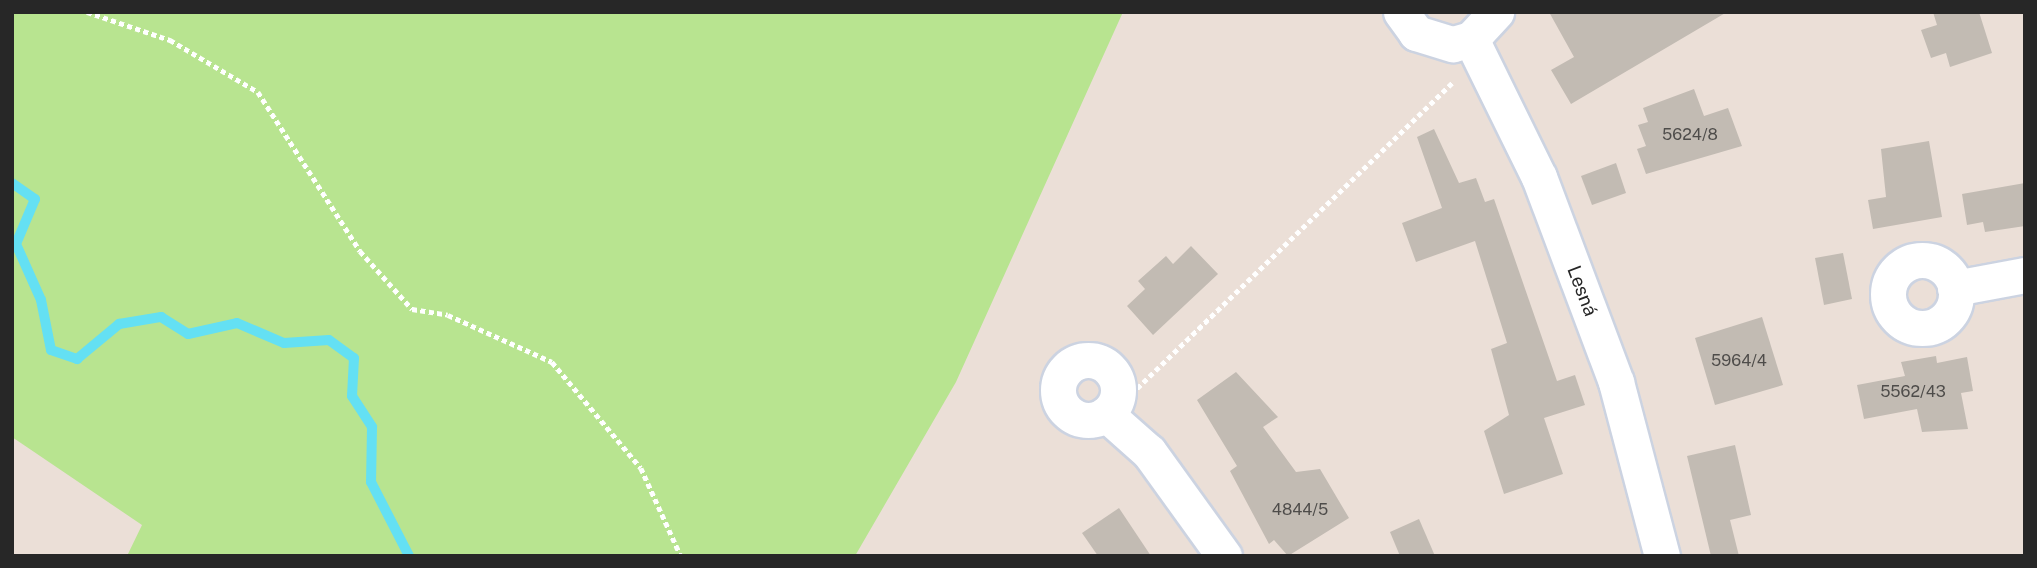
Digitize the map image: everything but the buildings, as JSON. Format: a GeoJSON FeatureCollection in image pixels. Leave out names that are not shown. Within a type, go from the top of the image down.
{"type":"FeatureCollection","features":[{"type":"Feature","properties":{"kind":"street"},"geometry":{"type":"LineString","coordinates":[[1401,12],[1416,33],[1434,42],[1476,47],[1496,12]]}},
{"type":"Feature","properties":{"kind":"street","name":"Lesná"},"geometry":{"type":"LineString","coordinates":[[1476,47],[1539,177],[1612,370],[1662,556]]}},
{"type":"Feature","properties":{"kind":"street"},"geometry":{"type":"LineString","coordinates":[[1955,288],[2025,275]]}},
{"type":"Feature","properties":{"kind":"street"},"geometry":{"type":"LineString","coordinates":[[1112,405],[1224,556]]}},
{"type":"Feature","properties":{"kind":"path"},"geometry":{"type":"LineString","coordinates":[[87,12],[170,40],[258,92],[360,251],[412,309],[448,315],[552,362],[641,468],[681,556]]}},
{"type":"Feature","properties":{"kind":"path"},"geometry":{"type":"LineString","coordinates":[[1112,405],[1131,394],[1476,47]]}},
{"type":"Feature","properties":{"kind":"green space"},"geometry":{"type":"Polygon","coordinates":[[[12,12],[1123,12],[956,382],[855,556],[127,556],[142,525],[12,437],[12,12]]]}},
{"type":"Feature","properties":{"kind":"waterway"},"geometry":{"type":"LineString","coordinates":[[12,183],[35,199],[16,244],[41,300],[51,350],[77,359],[119,324],[161,317],[188,334],[237,323],[284,343],[329,340],[354,358],[352,396],[372,427],[371,482],[409,556]]}}]}
